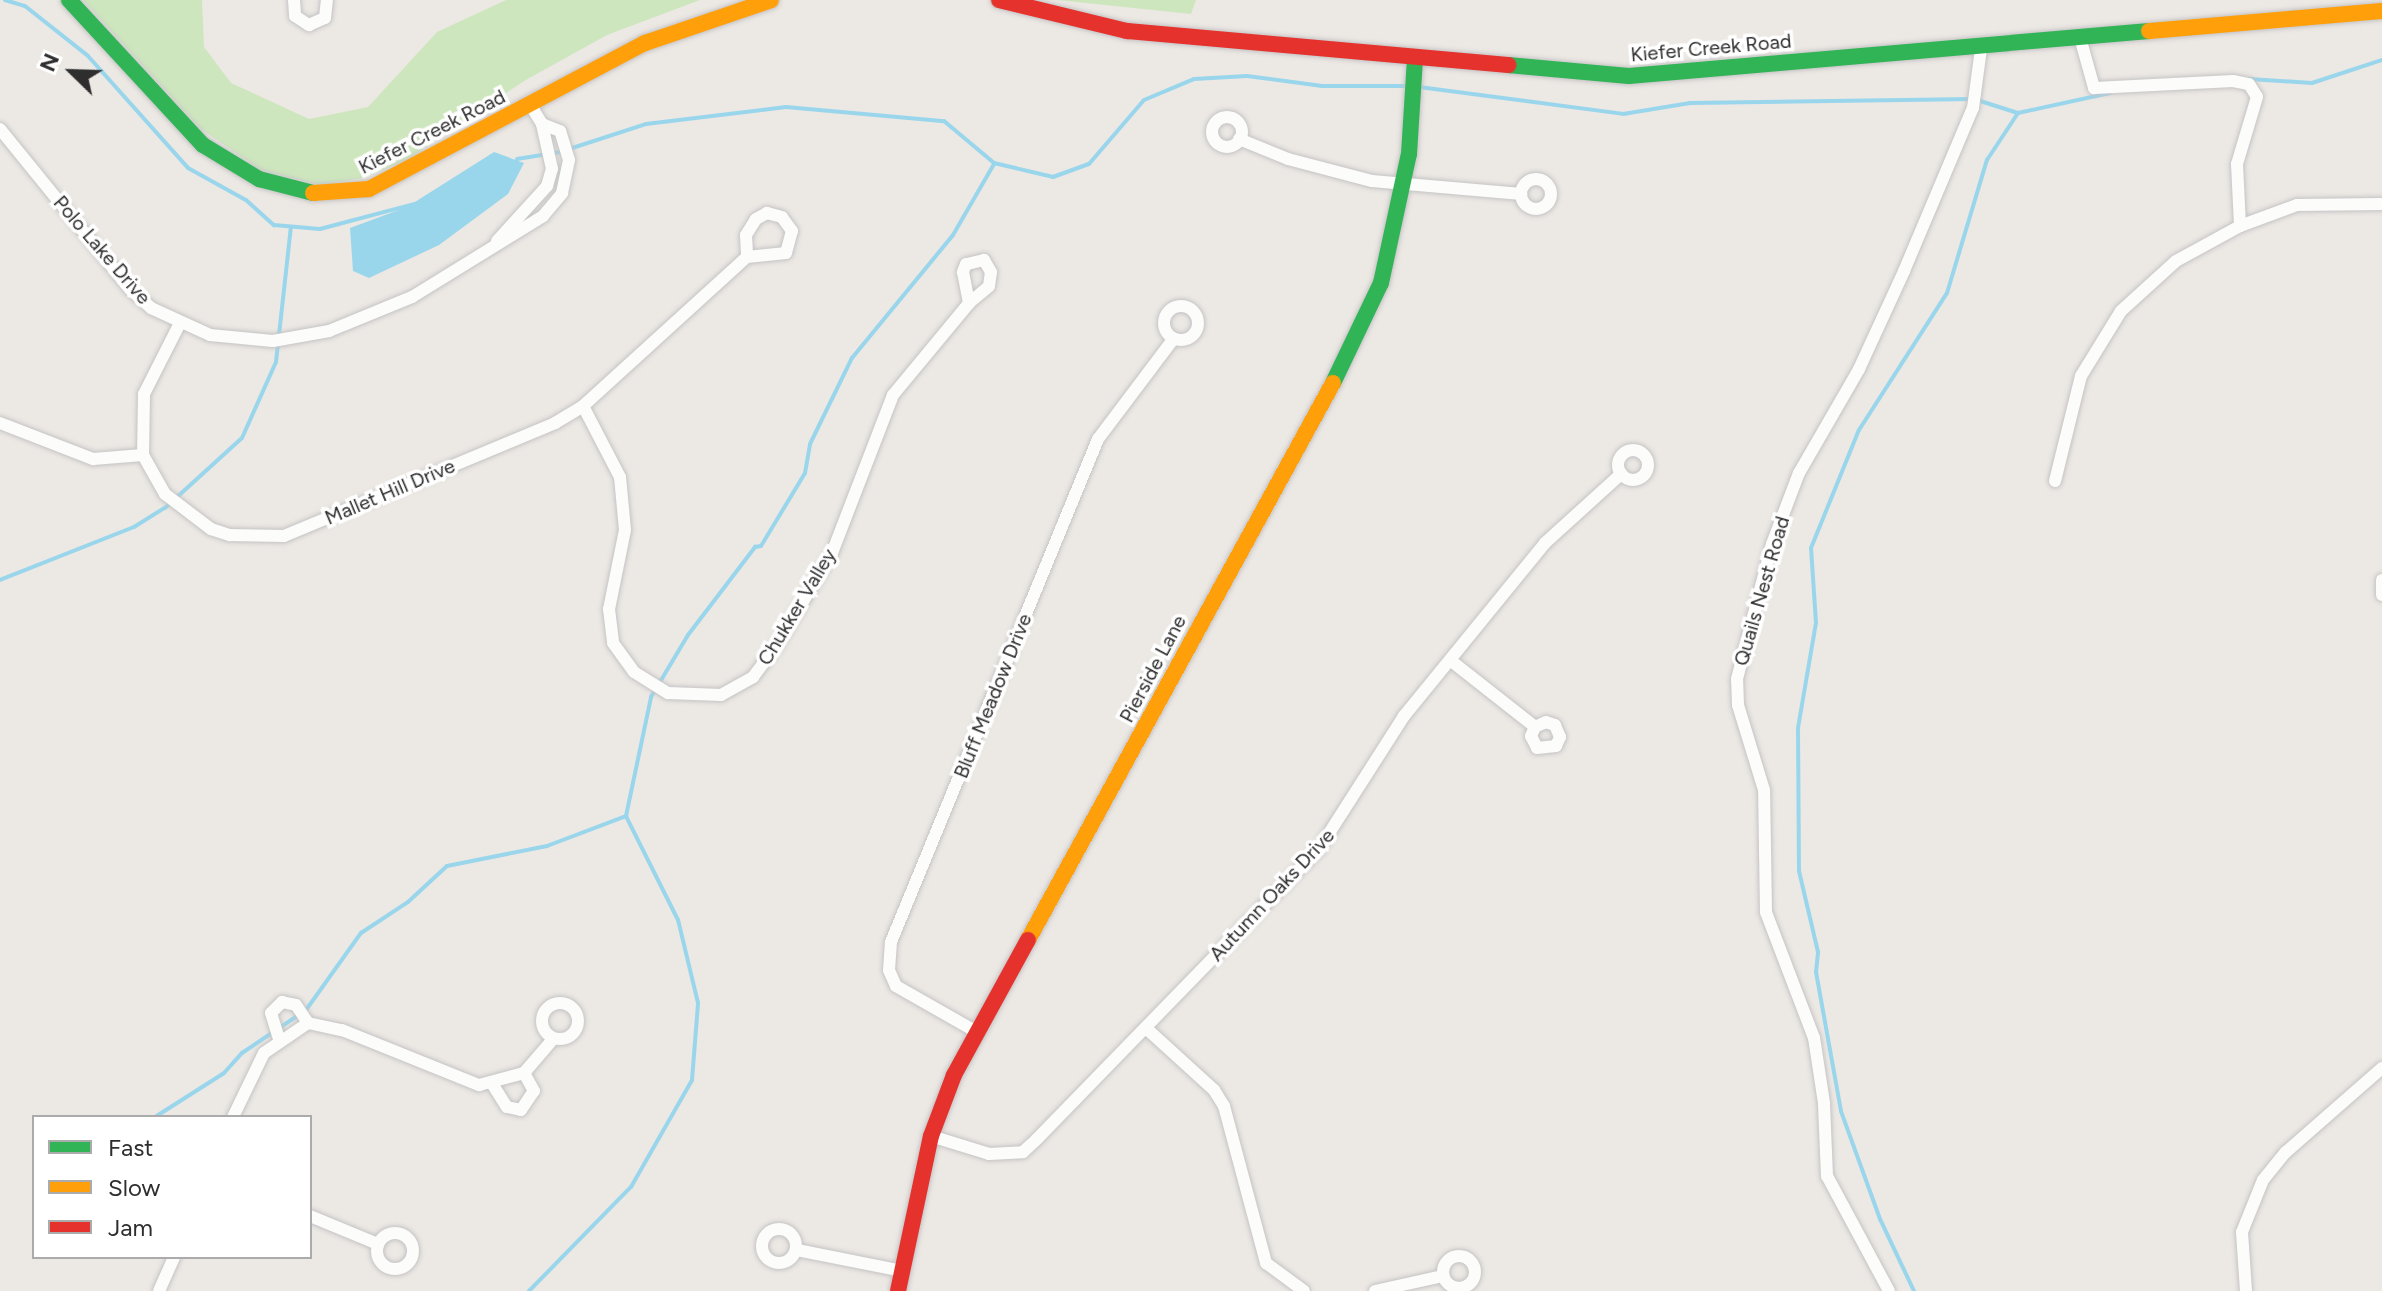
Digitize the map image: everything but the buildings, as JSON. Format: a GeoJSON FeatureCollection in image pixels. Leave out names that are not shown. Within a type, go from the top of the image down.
{"type":"FeatureCollection","features":[{"type":"Feature","properties":{"kind":"street","name":"Kiefer Creek Road"},"geometry":{"type":"LineString","coordinates":[[69,0],[203,145],[259,179],[301,193],[369,189],[645,43],[771,0]]}},
{"type":"Feature","properties":{"kind":"street"},"geometry":{"type":"LineString","coordinates":[[294,0],[295,16],[309,25],[325,18],[327,0]]}},
{"type":"Feature","properties":{"kind":"street","name":"Kiefer Creek Road"},"geometry":{"type":"LineString","coordinates":[[999,0],[1127,31],[1415,59],[1661,77],[1865,53],[1981,49],[2081,41],[2382,11]]}},
{"type":"Feature","properties":{"kind":"street"},"geometry":{"type":"LineString","coordinates":[[2081,41],[2094,88],[2233,81],[2249,84],[2257,97],[2237,164],[2240,226]]}},
{"type":"Feature","properties":{"kind":"street","name":"Quails Nest Road"},"geometry":{"type":"LineString","coordinates":[[1889,1291],[1827,1176],[1824,1103],[1814,1038],[1766,912],[1764,790],[1738,705],[1737,679],[1772,544],[1799,473],[1859,369],[1904,271],[1973,108],[1981,49]]}},
{"type":"Feature","properties":{"kind":"street","name":"Pierside Lane"},"geometry":{"type":"LineString","coordinates":[[898,1291],[931,1136],[975,1031],[1348,356],[1381,283],[1403,184],[1415,59]]}},
{"type":"Feature","properties":{"kind":"street","name":"Polo Lake Drive"},"geometry":{"type":"LineString","coordinates":[[0,129],[130,289],[180,323],[243,341],[329,331],[423,292],[543,216],[562,193],[569,160],[560,131],[542,124],[530,104]]}},
{"type":"Feature","properties":{"kind":"street"},"geometry":{"type":"LineString","coordinates":[[1239,139],[1288,159],[1403,184],[1521,194]]}},
{"type":"Feature","properties":{"kind":"street"},"geometry":{"type":"LineString","coordinates":[[2055,481],[2081,376],[2121,311],[2176,261],[2240,226],[2297,205],[2382,204]]}},
{"type":"Feature","properties":{"kind":"street"},"geometry":{"type":"LineString","coordinates":[[767,213],[782,217],[792,231],[786,253],[747,257],[746,235],[756,219],[767,213]]}},
{"type":"Feature","properties":{"kind":"street","name":"Mallet Hill Drive"},"geometry":{"type":"LineString","coordinates":[[180,323],[144,394],[139,422],[143,455],[165,494],[203,524],[230,535],[284,536],[555,423],[583,406],[747,257]]}},
{"type":"Feature","properties":{"kind":"street","name":"Chukker Valley"},"geometry":{"type":"LineString","coordinates":[[583,406],[620,477],[625,530],[609,609],[613,643],[634,672],[668,693],[721,695],[737,689],[766,663],[832,553],[893,395],[969,303]]}},
{"type":"Feature","properties":{"kind":"street","name":"Bluff Meadow Drive"},"geometry":{"type":"LineString","coordinates":[[975,1031],[896,986],[889,970],[891,942],[1098,439],[1174,338]]}},
{"type":"Feature","properties":{"kind":"street"},"geometry":{"type":"LineString","coordinates":[[0,423],[93,459],[143,455]]}},
{"type":"Feature","properties":{"kind":"street","name":"Autumn Oaks Drive"},"geometry":{"type":"LineString","coordinates":[[931,1136],[989,1154],[1023,1152],[1147,1029],[1319,849],[1404,716],[1545,543],[1621,474]]}},
{"type":"Feature","properties":{"kind":"street"},"geometry":{"type":"LineString","coordinates":[[2382,580],[2382,595]]}},
{"type":"Feature","properties":{"kind":"street"},"geometry":{"type":"LineString","coordinates":[[1450,660],[1535,727]]}},
{"type":"Feature","properties":{"kind":"street"},"geometry":{"type":"LineString","coordinates":[[279,1039],[271,1019],[277,1005],[296,1005],[308,1023]]}},
{"type":"Feature","properties":{"kind":"street"},"geometry":{"type":"LineString","coordinates":[[234,1115],[254,1068],[279,1039],[308,1023],[342,1030],[466,1083],[493,1085],[524,1073],[553,1039]]}},
{"type":"Feature","properties":{"kind":"street"},"geometry":{"type":"LineString","coordinates":[[1147,1029],[1214,1090],[1224,1106],[1266,1263],[1304,1291]]}},
{"type":"Feature","properties":{"kind":"street"},"geometry":{"type":"LineString","coordinates":[[2246,1291],[2242,1232],[2263,1180],[2286,1152],[2382,1068]]}},
{"type":"Feature","properties":{"kind":"street"},"geometry":{"type":"LineString","coordinates":[[493,1085],[507,1107],[521,1110],[534,1091],[524,1073]]}},
{"type":"Feature","properties":{"kind":"street"},"geometry":{"type":"LineString","coordinates":[[312,1217],[378,1244]]}},
{"type":"Feature","properties":{"kind":"street"},"geometry":{"type":"LineString","coordinates":[[797,1250],[902,1271]]}},
{"type":"Feature","properties":{"kind":"street"},"geometry":{"type":"LineString","coordinates":[[159,1291],[173,1259]]}},
{"type":"Feature","properties":{"kind":"street"},"geometry":{"type":"LineString","coordinates":[[1375,1291],[1443,1276]]}},
{"type":"Feature","properties":{"kind":"green space"},"geometry":{"type":"Polygon","coordinates":[[[83,0],[202,0],[204,47],[231,83],[309,119],[368,107],[437,32],[506,0],[700,0],[607,35],[524,81],[408,159],[364,178],[320,185],[261,170],[201,129],[83,0]]]}},
{"type":"Feature","properties":{"kind":"green space"},"geometry":{"type":"Polygon","coordinates":[[[1057,0],[1196,0],[1191,14],[1057,0]]]}},
{"type":"Feature","properties":{"kind":"water"},"geometry":{"type":"Polygon","coordinates":[[[494,152],[524,163],[508,194],[439,245],[369,278],[353,271],[350,228],[407,207],[494,152]]]}},
{"type":"Feature","properties":{"kind":"waterway"},"geometry":{"type":"LineString","coordinates":[[5,0],[25,6],[88,56],[188,168],[246,200],[274,225],[320,229],[414,204]]}},
{"type":"Feature","properties":{"kind":"waterway"},"geometry":{"type":"LineString","coordinates":[[2249,79],[2312,83],[2382,60]]}},
{"type":"Feature","properties":{"kind":"waterway"},"geometry":{"type":"LineString","coordinates":[[517,159],[560,152],[646,124],[786,107],[944,121],[994,163],[1053,177],[1089,164],[1144,100],[1194,79],[1247,76],[1322,86],[1411,86]]}},
{"type":"Feature","properties":{"kind":"waterway"},"geometry":{"type":"LineString","coordinates":[[1419,87],[1623,114],[1690,103],[1974,99],[2018,113],[2110,93]]}},
{"type":"Feature","properties":{"kind":"waterway"},"geometry":{"type":"LineString","coordinates":[[1914,1291],[1880,1219],[1841,1111],[1816,972],[1818,952],[1799,871],[1798,728],[1816,623],[1811,548],[1859,430],[1947,293],[1987,160],[2018,113]]}},
{"type":"Feature","properties":{"kind":"waterway"},"geometry":{"type":"LineString","coordinates":[[529,1291],[631,1187],[692,1080],[698,1003],[678,920],[626,816],[651,697],[688,635],[755,547],[761,546],[805,473],[810,444],[852,358],[953,235],[994,164]]}},
{"type":"Feature","properties":{"kind":"waterway"},"geometry":{"type":"LineString","coordinates":[[0,580],[134,527],[165,508],[242,438],[276,362],[291,227]]}},
{"type":"Feature","properties":{"kind":"waterway"},"geometry":{"type":"LineString","coordinates":[[158,1115],[224,1073],[242,1053],[306,1010],[361,933],[408,902],[447,866],[547,846],[626,816]]}},
{"type":"Feature","properties":{"kind":"traffic: fast"},"geometry":{"type":"LineString","coordinates":[[69,0],[203,145],[259,179],[313,193]]}},
{"type":"Feature","properties":{"kind":"traffic: fast"},"geometry":{"type":"LineString","coordinates":[[1508,65],[1629,76],[2149,31]]}},
{"type":"Feature","properties":{"kind":"traffic: fast"},"geometry":{"type":"LineString","coordinates":[[1333,383],[1381,283],[1409,154],[1415,59]]}},
{"type":"Feature","properties":{"kind":"traffic: slow"},"geometry":{"type":"LineString","coordinates":[[313,193],[369,189],[645,43],[771,0]]}},
{"type":"Feature","properties":{"kind":"traffic: slow"},"geometry":{"type":"LineString","coordinates":[[2149,31],[2382,11]]}},
{"type":"Feature","properties":{"kind":"traffic: slow"},"geometry":{"type":"LineString","coordinates":[[1028,940],[1333,383]]}},
{"type":"Feature","properties":{"kind":"traffic: jam"},"geometry":{"type":"LineString","coordinates":[[999,0],[1127,31],[1508,65]]}},
{"type":"Feature","properties":{"kind":"traffic: jam"},"geometry":{"type":"LineString","coordinates":[[898,1291],[931,1136],[954,1075],[1028,940]]}}]}
